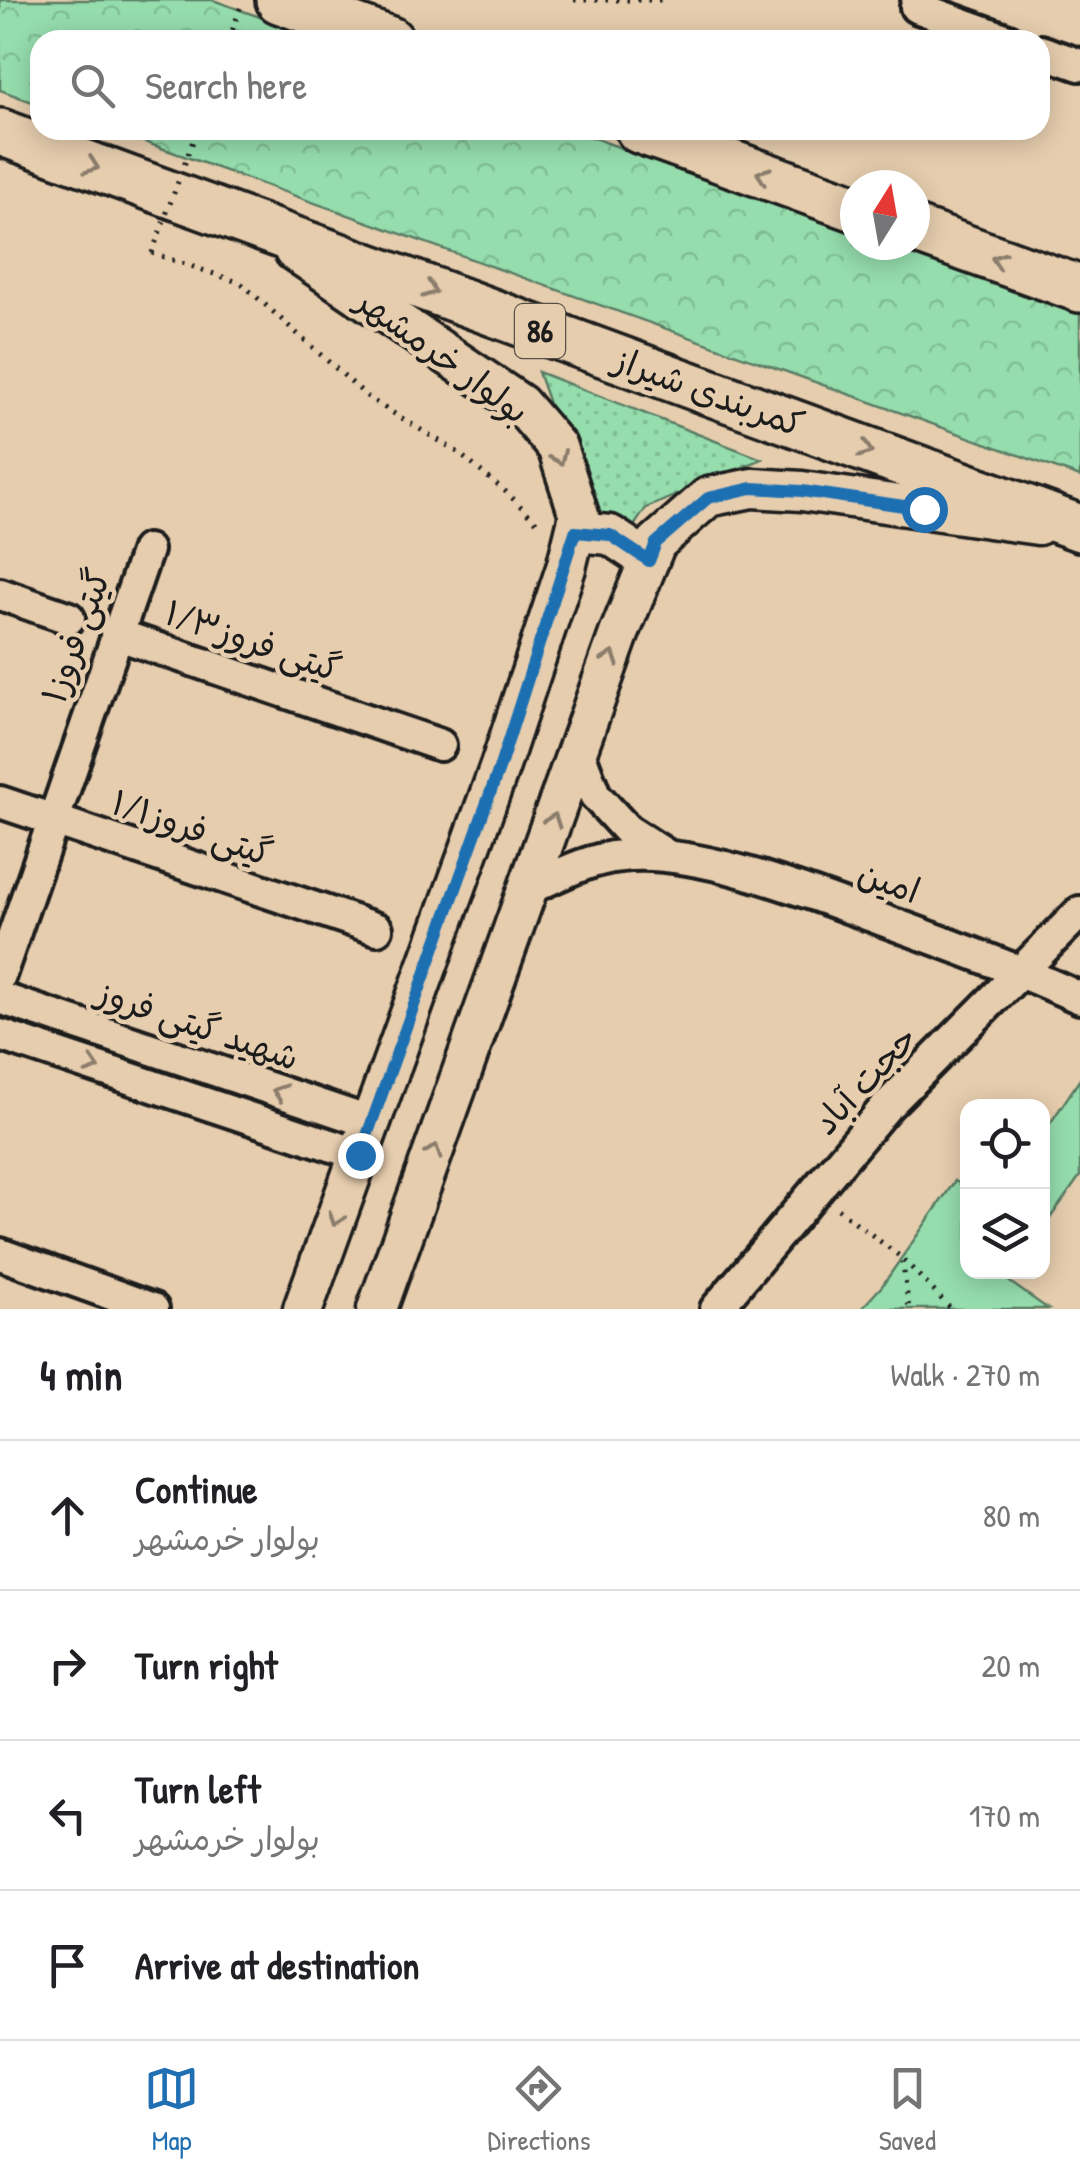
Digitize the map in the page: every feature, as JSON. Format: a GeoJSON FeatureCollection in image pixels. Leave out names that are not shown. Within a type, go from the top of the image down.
{"type":"FeatureCollection","features":[{"type":"Feature","properties":{"kind":"highway"},"geometry":{"type":"LineString","coordinates":[[279,0],[362,30]]}},
{"type":"Feature","properties":{"kind":"highway","name":"کمربندی شیراز"},"geometry":{"type":"LineString","coordinates":[[0,132],[1080,530]]}},
{"type":"Feature","properties":{"kind":"highway"},"geometry":{"type":"LineString","coordinates":[[667,140],[840,203]]}},
{"type":"Feature","properties":{"kind":"highway"},"geometry":{"type":"LineString","coordinates":[[930,235],[1080,290]]}},
{"type":"Feature","properties":{"kind":"main road","name":"بولوار خرمشهر"},"geometry":{"type":"LineString","coordinates":[[263,230],[520,404],[557,447],[579,515],[500,766],[303,1309]]}},
{"type":"Feature","properties":{"kind":"main road"},"geometry":{"type":"LineString","coordinates":[[377,1309],[656,543],[708,498],[752,488],[802,491],[1080,530]]}},
{"type":"Feature","properties":{"kind":"main road"},"geometry":{"type":"LineString","coordinates":[[572,543],[610,535],[649,561]]}},
{"type":"Feature","properties":{"kind":"street"},"geometry":{"type":"LineString","coordinates":[[917,4],[983,30]]}},
{"type":"Feature","properties":{"kind":"street"},"geometry":{"type":"LineString","coordinates":[[1050,55],[1080,66]]}},
{"type":"Feature","properties":{"kind":"street","name":"۱گیتی فروز"},"geometry":{"type":"LineString","coordinates":[[0,975],[147,550]]}},
{"type":"Feature","properties":{"kind":"street"},"geometry":{"type":"LineString","coordinates":[[0,594],[69,618]]}},
{"type":"Feature","properties":{"kind":"street","name":"۱/۳گیتی فروز"},"geometry":{"type":"LineString","coordinates":[[116,634],[440,744]]}},
{"type":"Feature","properties":{"kind":"street"},"geometry":{"type":"LineString","coordinates":[[578,750],[594,795],[627,830],[666,855]]}},
{"type":"Feature","properties":{"kind":"street","name":"۱/۱گیتی فروز"},"geometry":{"type":"LineString","coordinates":[[0,802],[377,929]]}},
{"type":"Feature","properties":{"kind":"street"},"geometry":{"type":"LineString","coordinates":[[528,890],[574,868],[619,856],[666,855]]}},
{"type":"Feature","properties":{"kind":"street","name":"امین"},"geometry":{"type":"LineString","coordinates":[[666,855],[789,886],[1021,971],[1080,998]]}},
{"type":"Feature","properties":{"kind":"street","name":"حجت آباد"},"geometry":{"type":"LineString","coordinates":[[716,1309],[885,1108],[1080,912]]}},
{"type":"Feature","properties":{"kind":"street","name":"شهید گیتی فروز"},"geometry":{"type":"LineString","coordinates":[[0,998],[366,1139]]}},
{"type":"Feature","properties":{"kind":"street","name":"شهید گیتی فروز"},"geometry":{"type":"LineString","coordinates":[[0,1036],[366,1139]]}},
{"type":"Feature","properties":{"kind":"street"},"geometry":{"type":"LineString","coordinates":[[0,1254],[153,1309]]}},
{"type":"Feature","properties":{"kind":"path"},"geometry":{"type":"LineString","coordinates":[[232,30],[243,0]]}},
{"type":"Feature","properties":{"kind":"path"},"geometry":{"type":"LineString","coordinates":[[574,0],[661,0]]}},
{"type":"Feature","properties":{"kind":"path"},"geometry":{"type":"LineString","coordinates":[[192,140],[152,252],[242,283],[370,400],[456,451],[572,543]]}},
{"type":"Feature","properties":{"kind":"path"},"geometry":{"type":"LineString","coordinates":[[815,1191],[902,1258],[951,1309]]}},
{"type":"Feature","properties":{"kind":"path"},"geometry":{"type":"LineString","coordinates":[[902,1258],[908,1309]]}},
{"type":"Feature","properties":{"kind":"green space"},"geometry":{"type":"Polygon","coordinates":[[[0,0],[213,0],[296,30],[30,30],[30,101],[0,90],[0,0]]]}},
{"type":"Feature","properties":{"kind":"green space"},"geometry":{"type":"Polygon","coordinates":[[[139,140],[599,140],[840,228],[840,260],[930,260],[1080,314],[1080,477],[139,140]]]}},
{"type":"Feature","properties":{"kind":"green space"},"geometry":{"type":"Polygon","coordinates":[[[538,372],[762,459],[646,508],[630,532],[616,517],[590,521],[538,372]]]}},
{"type":"Feature","properties":{"kind":"green space"},"geometry":{"type":"Polygon","coordinates":[[[1080,1079],[1080,1176],[1050,1218],[1050,1189],[1050,1124],[1080,1079]]]}},
{"type":"Feature","properties":{"kind":"green space"},"geometry":{"type":"Polygon","coordinates":[[[955,1181],[960,1184],[960,1279],[1008,1279],[1048,1309],[861,1309],[882,1286],[955,1181]]]}},
{"type":"Feature","properties":{"kind":"route"},"geometry":{"type":"LineString","coordinates":[[360,1155],[500,766],[575,532],[610,535],[649,561],[656,543],[708,498],[752,488],[802,491],[924,509]]}}]}
